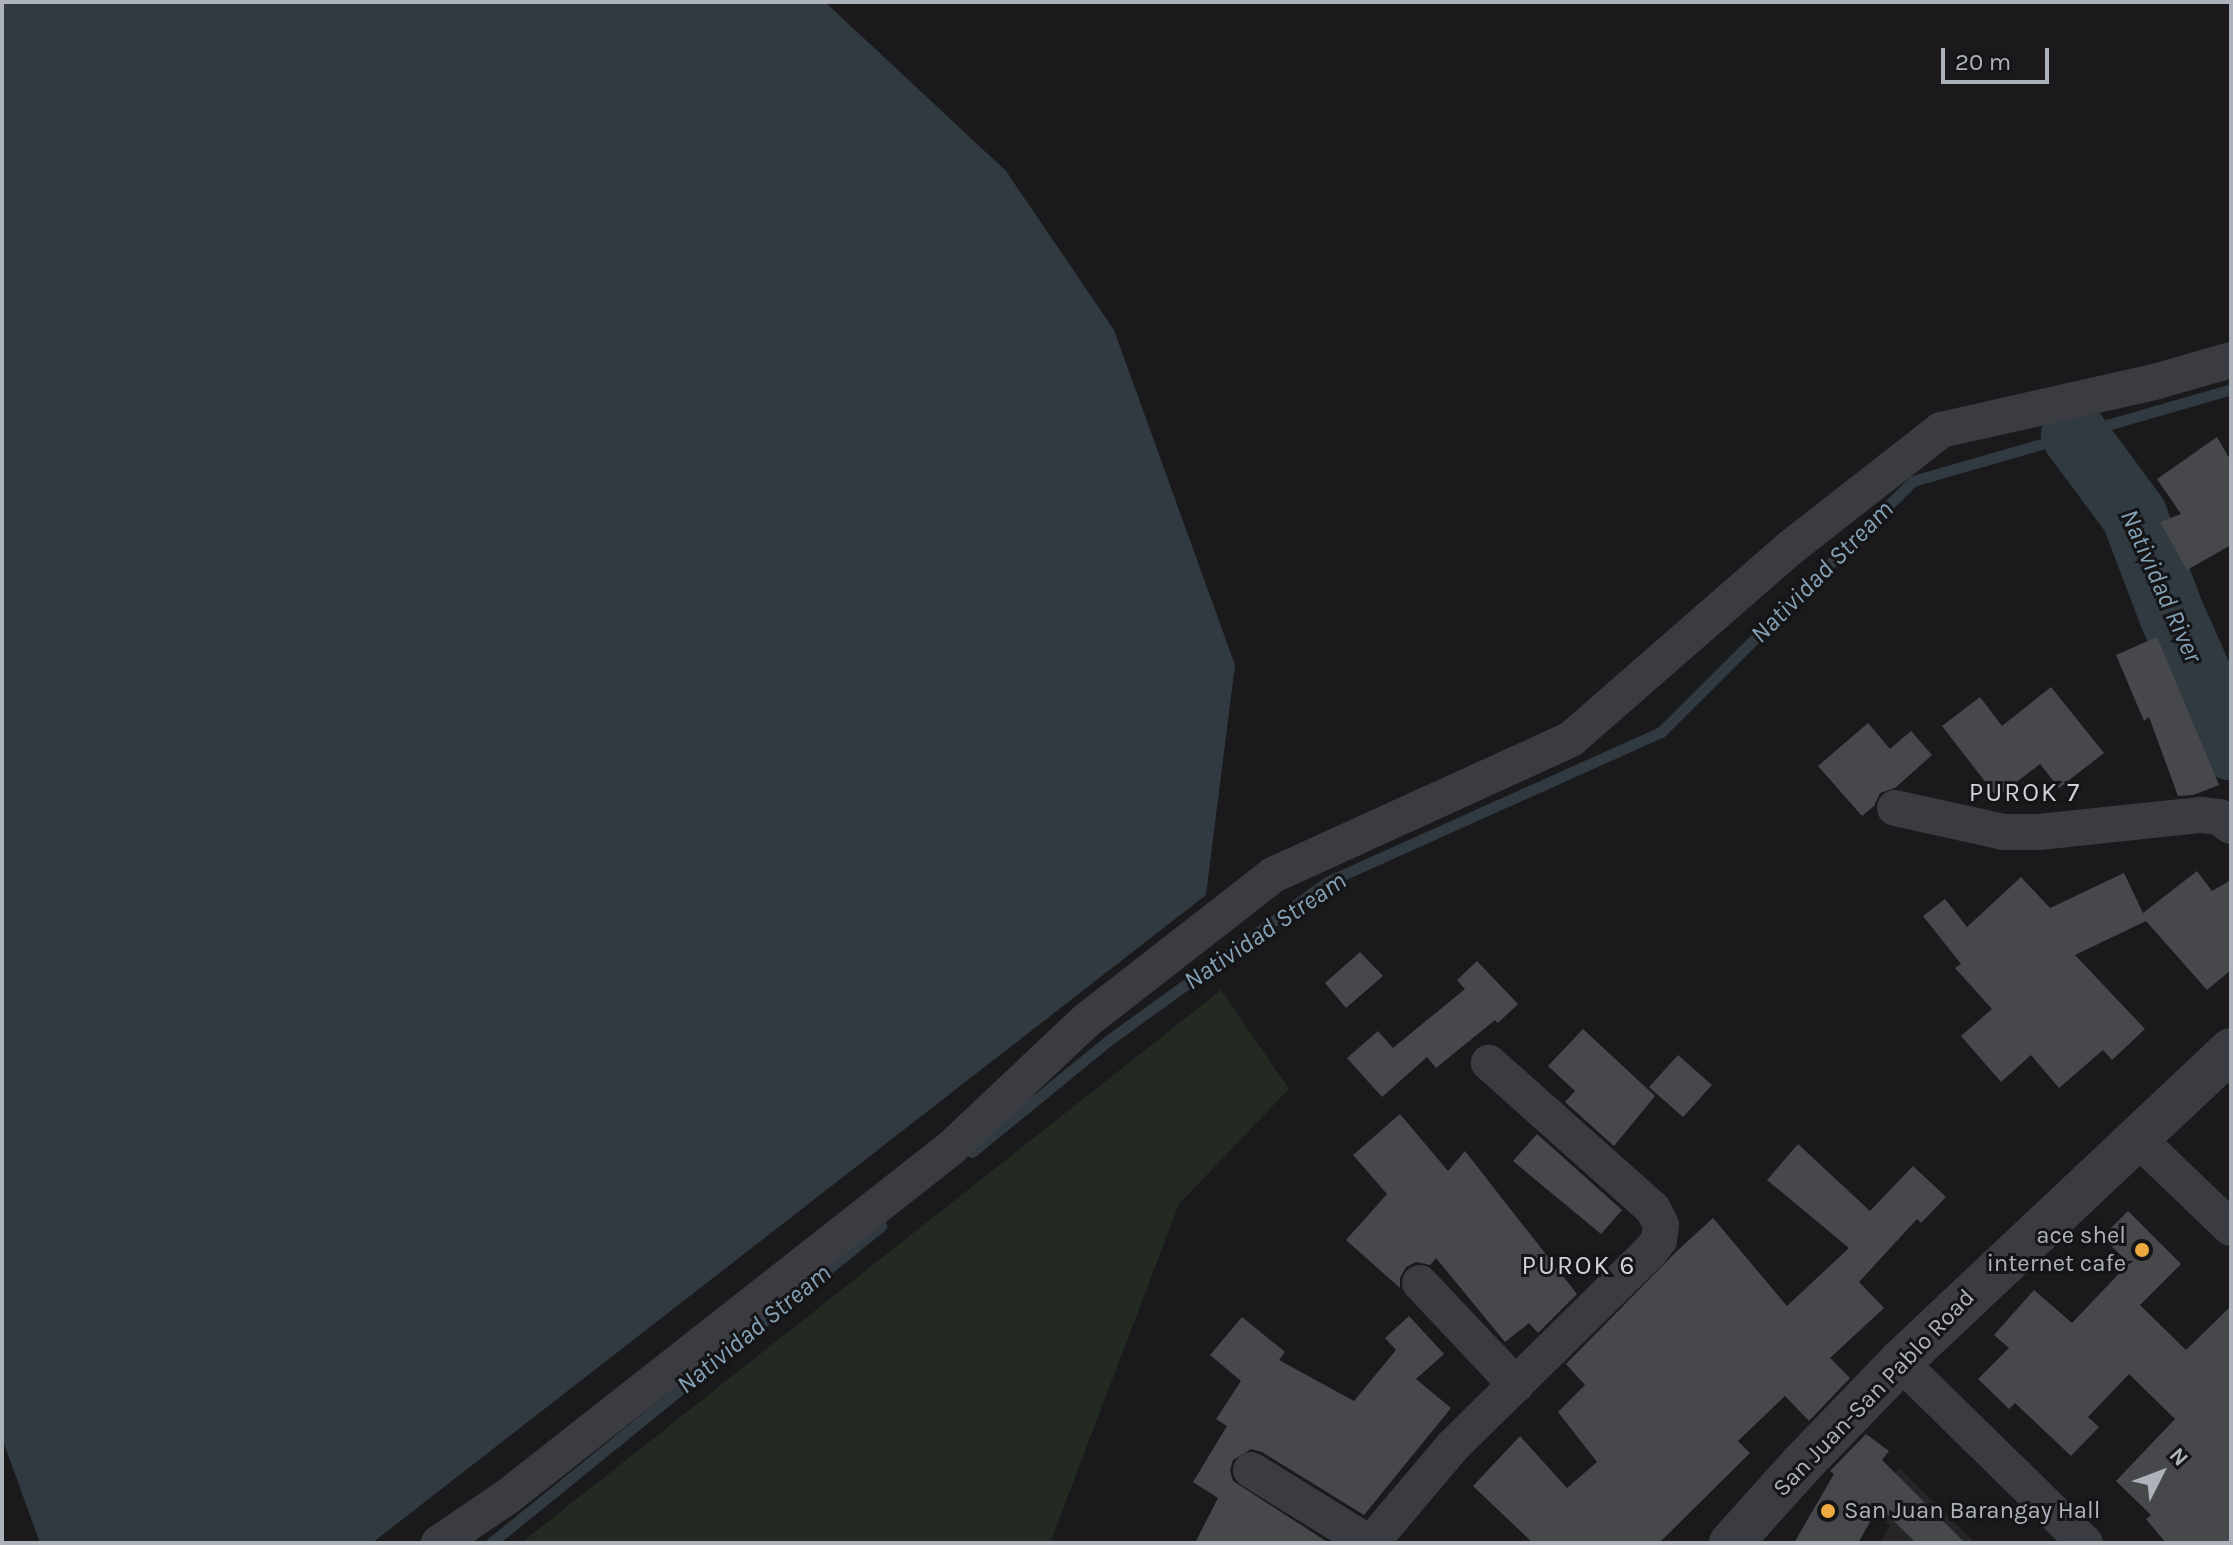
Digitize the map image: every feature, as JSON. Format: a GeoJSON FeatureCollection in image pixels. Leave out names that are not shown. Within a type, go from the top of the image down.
{"type":"FeatureCollection","features":[{"type":"Feature","properties":{"kind":"street"},"geometry":{"type":"LineString","coordinates":[[439,1543],[507,1497],[951,1148],[1087,1020],[1273,875],[1571,739],[1790,548],[1941,430],[2154,382],[2231,360]]}},
{"type":"Feature","properties":{"kind":"street"},"geometry":{"type":"LineString","coordinates":[[1895,808],[2004,832],[2039,832],[2201,815],[2219,817],[2231,826]]}},
{"type":"Feature","properties":{"kind":"street","name":"San Juan-San Pablo Road"},"geometry":{"type":"LineString","coordinates":[[1731,1543],[1900,1362],[2231,1050]]}},
{"type":"Feature","properties":{"kind":"street"},"geometry":{"type":"LineString","coordinates":[[1251,1470],[1370,1543],[1453,1446],[1659,1240],[1661,1225],[1646,1202],[1489,1063]]}},
{"type":"Feature","properties":{"kind":"street"},"geometry":{"type":"LineString","coordinates":[[2137,1138],[2231,1228]]}},
{"type":"Feature","properties":{"kind":"street"},"geometry":{"type":"LineString","coordinates":[[1420,1283],[1516,1385]]}},
{"type":"Feature","properties":{"kind":"street"},"geometry":{"type":"LineString","coordinates":[[1900,1362],[2085,1543]]}},
{"type":"Feature","properties":{"kind":"shaded area"},"geometry":{"type":"Polygon","coordinates":[[[2,2],[825,2],[1006,171],[1114,330],[1235,665],[1206,895],[372,1543],[40,1543],[2,1438],[2,2]]]}},
{"type":"Feature","properties":{"kind":"shaded area"},"geometry":{"type":"Polygon","coordinates":[[[1221,990],[1289,1089],[1179,1204],[1050,1543],[521,1543],[1221,990]]]}},
{"type":"Feature","properties":{"kind":"shaded area"},"geometry":{"type":"Polygon","coordinates":[[[1899,1468],[1975,1543],[1880,1543],[1890,1525],[1870,1511],[1899,1468]]]}},
{"type":"Feature","properties":{"kind":"building"},"geometry":{"type":"Polygon","coordinates":[[[2217,437],[2231,461],[2231,545],[2187,570],[2160,522],[2181,514],[2157,479],[2217,437]]]}},
{"type":"Feature","properties":{"kind":"building"},"geometry":{"type":"Polygon","coordinates":[[[2157,637],[2219,785],[2193,795],[2178,796],[2149,717],[2144,721],[2116,655],[2157,637]]]}},
{"type":"Feature","properties":{"kind":"building"},"geometry":{"type":"Polygon","coordinates":[[[2051,687],[2104,753],[2059,788],[2040,764],[1997,797],[1942,726],[1980,697],[2002,726],[2051,687]]]}},
{"type":"Feature","properties":{"kind":"building"},"geometry":{"type":"Polygon","coordinates":[[[1868,723],[1890,749],[1911,731],[1932,755],[1895,788],[1880,793],[1874,806],[1862,816],[1818,766],[1868,723]]]}},
{"type":"Feature","properties":{"kind":"building"},"geometry":{"type":"Polygon","coordinates":[[[2197,871],[2212,891],[2231,880],[2231,970],[2207,990],[2146,921],[2075,955],[2145,1029],[2112,1060],[2103,1050],[2059,1088],[2031,1055],[2001,1082],[1961,1036],[1992,1009],[1955,968],[1961,964],[1923,916],[1945,899],[1967,927],[2021,877],[2050,908],[2124,873],[2143,913],[2197,871]]]}},
{"type":"Feature","properties":{"kind":"building"},"geometry":{"type":"Polygon","coordinates":[[[1360,952],[1383,976],[1346,1008],[1325,983],[1360,952]]]}},
{"type":"Feature","properties":{"kind":"building"},"geometry":{"type":"Polygon","coordinates":[[[1477,961],[1518,1004],[1498,1023],[1495,1020],[1436,1068],[1427,1057],[1382,1097],[1347,1058],[1378,1031],[1393,1048],[1465,989],[1457,980],[1477,961]]]}},
{"type":"Feature","properties":{"kind":"building"},"geometry":{"type":"Polygon","coordinates":[[[1583,1029],[1655,1096],[1614,1146],[1565,1102],[1575,1091],[1548,1066],[1583,1029]]]}},
{"type":"Feature","properties":{"kind":"building"},"geometry":{"type":"Polygon","coordinates":[[[1678,1055],[1712,1085],[1683,1117],[1649,1087],[1678,1055]]]}},
{"type":"Feature","properties":{"kind":"building"},"geometry":{"type":"Polygon","coordinates":[[[1400,1114],[1448,1171],[1465,1151],[1577,1294],[1538,1333],[1529,1323],[1505,1342],[1436,1258],[1430,1265],[1416,1262],[1406,1267],[1400,1278],[1400,1288],[1346,1240],[1387,1194],[1353,1155],[1400,1114]]]}},
{"type":"Feature","properties":{"kind":"building"},"geometry":{"type":"Polygon","coordinates":[[[1537,1134],[1622,1210],[1601,1234],[1513,1161],[1537,1134]]]}},
{"type":"Feature","properties":{"kind":"building"},"geometry":{"type":"Polygon","coordinates":[[[1798,1144],[1870,1211],[1913,1166],[1946,1197],[1921,1223],[1917,1219],[1859,1282],[1884,1308],[1830,1358],[1850,1378],[1809,1421],[1785,1396],[1738,1441],[1750,1453],[1659,1543],[1533,1543],[1473,1486],[1520,1436],[1567,1488],[1597,1462],[1558,1412],[1585,1385],[1566,1364],[1676,1252],[1713,1218],[1787,1306],[1849,1248],[1767,1180],[1798,1144]]]}},
{"type":"Feature","properties":{"kind":"building"},"geometry":{"type":"Polygon","coordinates":[[[2128,1211],[2181,1264],[2140,1305],[2186,1350],[2231,1306],[2231,1543],[2166,1543],[2146,1519],[2151,1515],[2116,1481],[2175,1419],[2129,1374],[2088,1417],[2099,1427],[2071,1456],[2015,1403],[2009,1409],[1978,1379],[2009,1348],[1994,1335],[2034,1290],[2072,1323],[2129,1263],[2102,1237],[2128,1211]]]}},
{"type":"Feature","properties":{"kind":"building"},"geometry":{"type":"Polygon","coordinates":[[[1409,1316],[1444,1354],[1416,1379],[1451,1408],[1364,1515],[1262,1452],[1251,1449],[1233,1460],[1230,1470],[1233,1481],[1329,1543],[1195,1543],[1218,1498],[1193,1482],[1227,1426],[1216,1419],[1241,1381],[1210,1355],[1242,1317],[1285,1352],[1279,1360],[1354,1401],[1396,1350],[1385,1338],[1409,1316]]]}},
{"type":"Feature","properties":{"kind":"building"},"geometry":{"type":"Polygon","coordinates":[[[1866,1434],[1889,1451],[1882,1460],[1965,1543],[1916,1543],[1879,1506],[1858,1543],[1794,1543],[1834,1474],[1830,1471],[1866,1434]]]}},
{"type":"Feature","properties":{"kind":"waterway","name":"Natividad Stream"},"geometry":{"type":"LineString","coordinates":[[972,1152],[1109,1040],[1327,882],[1661,732],[1913,481],[2231,389]]}},
{"type":"Feature","properties":{"kind":"waterway","name":"Natividad River"},"geometry":{"type":"LineString","coordinates":[[2074,434],[2134,515],[2172,615],[2231,747]]}},
{"type":"Feature","properties":{"kind":"waterway","name":"Natividad Stream"},"geometry":{"type":"LineString","coordinates":[[491,1543],[881,1226]]}},
{"type":"Feature","properties":{"kind":"place","name":"ace shel internet cafe"},"geometry":{"type":"Point","coordinates":[2142,1250]}},
{"type":"Feature","properties":{"kind":"place","name":"San Juan Barangay Hall"},"geometry":{"type":"Point","coordinates":[1828,1511]}},
{"type":"Feature","properties":{"kind":"district","name":"PUROK 7"},"geometry":{"type":"Point","coordinates":[2025,793]}},
{"type":"Feature","properties":{"kind":"district","name":"PUROK 6"},"geometry":{"type":"Point","coordinates":[1579,1266]}}]}
